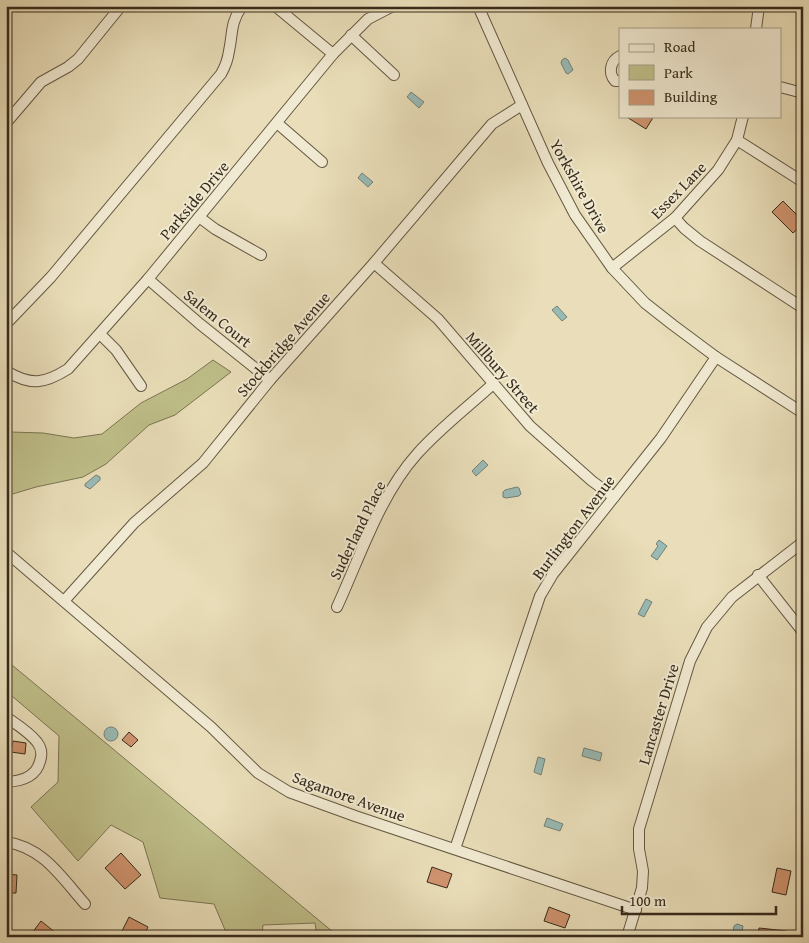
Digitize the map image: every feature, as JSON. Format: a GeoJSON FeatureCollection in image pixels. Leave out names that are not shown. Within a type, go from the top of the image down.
{"type":"FeatureCollection","features":[{"type":"Feature","properties":{"kind":"street"},"geometry":{"type":"LineString","coordinates":[[7,121],[41,82],[78,59],[121,6]]}},
{"type":"Feature","properties":{"kind":"street"},"geometry":{"type":"LineString","coordinates":[[6,324],[51,277],[221,74],[229,52],[233,25],[237,13],[242,6]]}},
{"type":"Feature","properties":{"kind":"street"},"geometry":{"type":"LineString","coordinates":[[275,6],[333,54]]}},
{"type":"Feature","properties":{"kind":"street","name":"Parkside Drive"},"geometry":{"type":"LineString","coordinates":[[6,371],[19,379],[36,382],[53,378],[68,369],[148,279],[333,54],[368,19],[393,6]]}},
{"type":"Feature","properties":{"kind":"street","name":"Yorkshire Drive"},"geometry":{"type":"LineString","coordinates":[[478,6],[548,163],[575,215],[612,268],[645,303],[716,357],[803,413]]}},
{"type":"Feature","properties":{"kind":"street"},"geometry":{"type":"LineString","coordinates":[[756,28],[759,6]]}},
{"type":"Feature","properties":{"kind":"street"},"geometry":{"type":"LineString","coordinates":[[351,35],[394,75]]}},
{"type":"Feature","properties":{"kind":"street"},"geometry":{"type":"LineString","coordinates":[[619,56],[612,64],[611,70],[612,77],[615,81],[619,81]]}},
{"type":"Feature","properties":{"kind":"street"},"geometry":{"type":"LineString","coordinates":[[782,88],[803,92]]}},
{"type":"Feature","properties":{"kind":"street","name":"Stockbridge Avenue"},"geometry":{"type":"LineString","coordinates":[[64,600],[134,523],[203,463],[270,380],[374,263],[492,124],[522,105]]}},
{"type":"Feature","properties":{"kind":"street","name":"Essex Lane"},"geometry":{"type":"LineString","coordinates":[[612,268],[675,218],[718,170],[737,140],[742,118]]}},
{"type":"Feature","properties":{"kind":"street"},"geometry":{"type":"LineString","coordinates":[[277,123],[322,162]]}},
{"type":"Feature","properties":{"kind":"street"},"geometry":{"type":"LineString","coordinates":[[737,140],[803,182]]}},
{"type":"Feature","properties":{"kind":"street"},"geometry":{"type":"LineString","coordinates":[[199,217],[215,229],[261,255]]}},
{"type":"Feature","properties":{"kind":"street"},"geometry":{"type":"LineString","coordinates":[[675,218],[700,241],[803,308]]}},
{"type":"Feature","properties":{"kind":"street","name":"Millbury Street"},"geometry":{"type":"LineString","coordinates":[[374,263],[438,319],[530,426],[592,481],[614,497]]}},
{"type":"Feature","properties":{"kind":"street","name":"Salem Court"},"geometry":{"type":"LineString","coordinates":[[148,279],[200,324],[270,380]]}},
{"type":"Feature","properties":{"kind":"street"},"geometry":{"type":"LineString","coordinates":[[100,334],[116,350],[140,386]]}},
{"type":"Feature","properties":{"kind":"street","name":"Burlington Avenue"},"geometry":{"type":"LineString","coordinates":[[455,849],[540,596],[553,574],[661,438],[716,357]]}},
{"type":"Feature","properties":{"kind":"street","name":"Suderland Place"},"geometry":{"type":"LineString","coordinates":[[338,607],[380,509],[400,477],[416,455],[437,433],[493,384]]}},
{"type":"Feature","properties":{"kind":"street","name":"Lancaster Drive"},"geometry":{"type":"LineString","coordinates":[[626,937],[642,888],[643,871],[639,848],[639,829],[690,661],[707,627],[732,597],[803,542]]}},
{"type":"Feature","properties":{"kind":"street","name":"Sagamore Avenue"},"geometry":{"type":"LineString","coordinates":[[6,552],[211,727],[258,773],[289,792],[636,910]]}},
{"type":"Feature","properties":{"kind":"street"},"geometry":{"type":"LineString","coordinates":[[758,575],[803,632]]}},
{"type":"Feature","properties":{"kind":"street"},"geometry":{"type":"LineString","coordinates":[[6,717],[37,743],[42,753],[39,766],[32,775],[17,781],[6,782]]}},
{"type":"Feature","properties":{"kind":"street"},"geometry":{"type":"LineString","coordinates":[[6,842],[35,852],[50,864],[85,904]]}},
{"type":"Feature","properties":{"kind":"green space"},"geometry":{"type":"Polygon","coordinates":[[[213,360],[231,372],[175,415],[149,425],[106,464],[83,477],[36,487],[6,496],[6,434],[10,432],[43,433],[74,438],[102,434],[141,403],[187,379],[213,360]]]}},
{"type":"Feature","properties":{"kind":"green space"},"geometry":{"type":"Polygon","coordinates":[[[6,660],[339,937],[317,937],[315,923],[263,925],[262,937],[228,937],[214,904],[160,898],[143,842],[111,825],[78,861],[31,807],[58,782],[59,736],[6,691],[6,660]]]}},
{"type":"Feature","properties":{"kind":"water"},"geometry":{"type":"Polygon","coordinates":[[[565,58],[573,70],[568,74],[561,63],[565,58]]]}},
{"type":"Feature","properties":{"kind":"water"},"geometry":{"type":"Polygon","coordinates":[[[411,92],[424,102],[419,108],[407,97],[411,92]]]}},
{"type":"Feature","properties":{"kind":"water"},"geometry":{"type":"Polygon","coordinates":[[[362,173],[373,182],[368,187],[358,178],[362,173]]]}},
{"type":"Feature","properties":{"kind":"water"},"geometry":{"type":"Polygon","coordinates":[[[557,306],[567,317],[562,321],[552,310],[557,306]]]}},
{"type":"Feature","properties":{"kind":"water"},"geometry":{"type":"Polygon","coordinates":[[[483,460],[488,465],[476,476],[472,471],[483,460]]]}},
{"type":"Feature","properties":{"kind":"water"},"geometry":{"type":"Polygon","coordinates":[[[96,475],[100,477],[100,480],[90,489],[85,486],[85,484],[96,475]]]}},
{"type":"Feature","properties":{"kind":"water"},"geometry":{"type":"Polygon","coordinates":[[[517,487],[521,494],[519,496],[503,497],[505,490],[517,487]]]}},
{"type":"Feature","properties":{"kind":"water"},"geometry":{"type":"Polygon","coordinates":[[[659,540],[667,546],[657,560],[651,556],[658,546],[656,544],[659,540]]]}},
{"type":"Feature","properties":{"kind":"water"},"geometry":{"type":"Polygon","coordinates":[[[646,599],[652,602],[644,617],[638,614],[646,599]]]}},
{"type":"Feature","properties":{"kind":"water"},"geometry":{"type":"Polygon","coordinates":[[[111,727],[116,729],[118,734],[116,739],[111,741],[106,739],[104,734],[106,729],[111,727]]]}},
{"type":"Feature","properties":{"kind":"water"},"geometry":{"type":"Polygon","coordinates":[[[584,748],[602,753],[600,761],[582,756],[584,748]]]}},
{"type":"Feature","properties":{"kind":"water"},"geometry":{"type":"Polygon","coordinates":[[[538,757],[545,759],[541,775],[534,772],[538,757]]]}},
{"type":"Feature","properties":{"kind":"water"},"geometry":{"type":"Polygon","coordinates":[[[547,818],[563,824],[560,831],[544,826],[547,818]]]}},
{"type":"Feature","properties":{"kind":"water"},"geometry":{"type":"Polygon","coordinates":[[[737,924],[743,926],[741,937],[732,937],[734,926],[737,924]]]}},
{"type":"Feature","properties":{"kind":"building"},"geometry":{"type":"Polygon","coordinates":[[[628,118],[653,118],[646,129],[628,118]]]}},
{"type":"Feature","properties":{"kind":"building"},"geometry":{"type":"Polygon","coordinates":[[[783,201],[803,221],[803,224],[793,233],[772,212],[783,201]]]}},
{"type":"Feature","properties":{"kind":"building"},"geometry":{"type":"Polygon","coordinates":[[[129,732],[138,740],[131,747],[122,740],[129,732]]]}},
{"type":"Feature","properties":{"kind":"building"},"geometry":{"type":"Polygon","coordinates":[[[13,741],[26,743],[25,754],[11,752],[13,741]]]}},
{"type":"Feature","properties":{"kind":"building"},"geometry":{"type":"Polygon","coordinates":[[[121,853],[141,875],[125,889],[105,868],[121,853]]]}},
{"type":"Feature","properties":{"kind":"building"},"geometry":{"type":"Polygon","coordinates":[[[432,867],[452,874],[447,888],[427,882],[432,867]]]}},
{"type":"Feature","properties":{"kind":"building"},"geometry":{"type":"Polygon","coordinates":[[[777,868],[791,871],[786,895],[772,892],[777,868]]]}},
{"type":"Feature","properties":{"kind":"building"},"geometry":{"type":"Polygon","coordinates":[[[6,874],[17,875],[16,893],[6,893],[6,874]]]}},
{"type":"Feature","properties":{"kind":"building"},"geometry":{"type":"Polygon","coordinates":[[[549,907],[570,915],[565,928],[544,921],[549,907]]]}},
{"type":"Feature","properties":{"kind":"building"},"geometry":{"type":"Polygon","coordinates":[[[129,917],[148,927],[143,937],[119,937],[129,917]]]}},
{"type":"Feature","properties":{"kind":"building"},"geometry":{"type":"Polygon","coordinates":[[[41,921],[61,937],[29,937],[41,921]]]}},
{"type":"Feature","properties":{"kind":"building"},"geometry":{"type":"Polygon","coordinates":[[[759,928],[787,931],[787,937],[758,937],[759,928]]]}}]}
